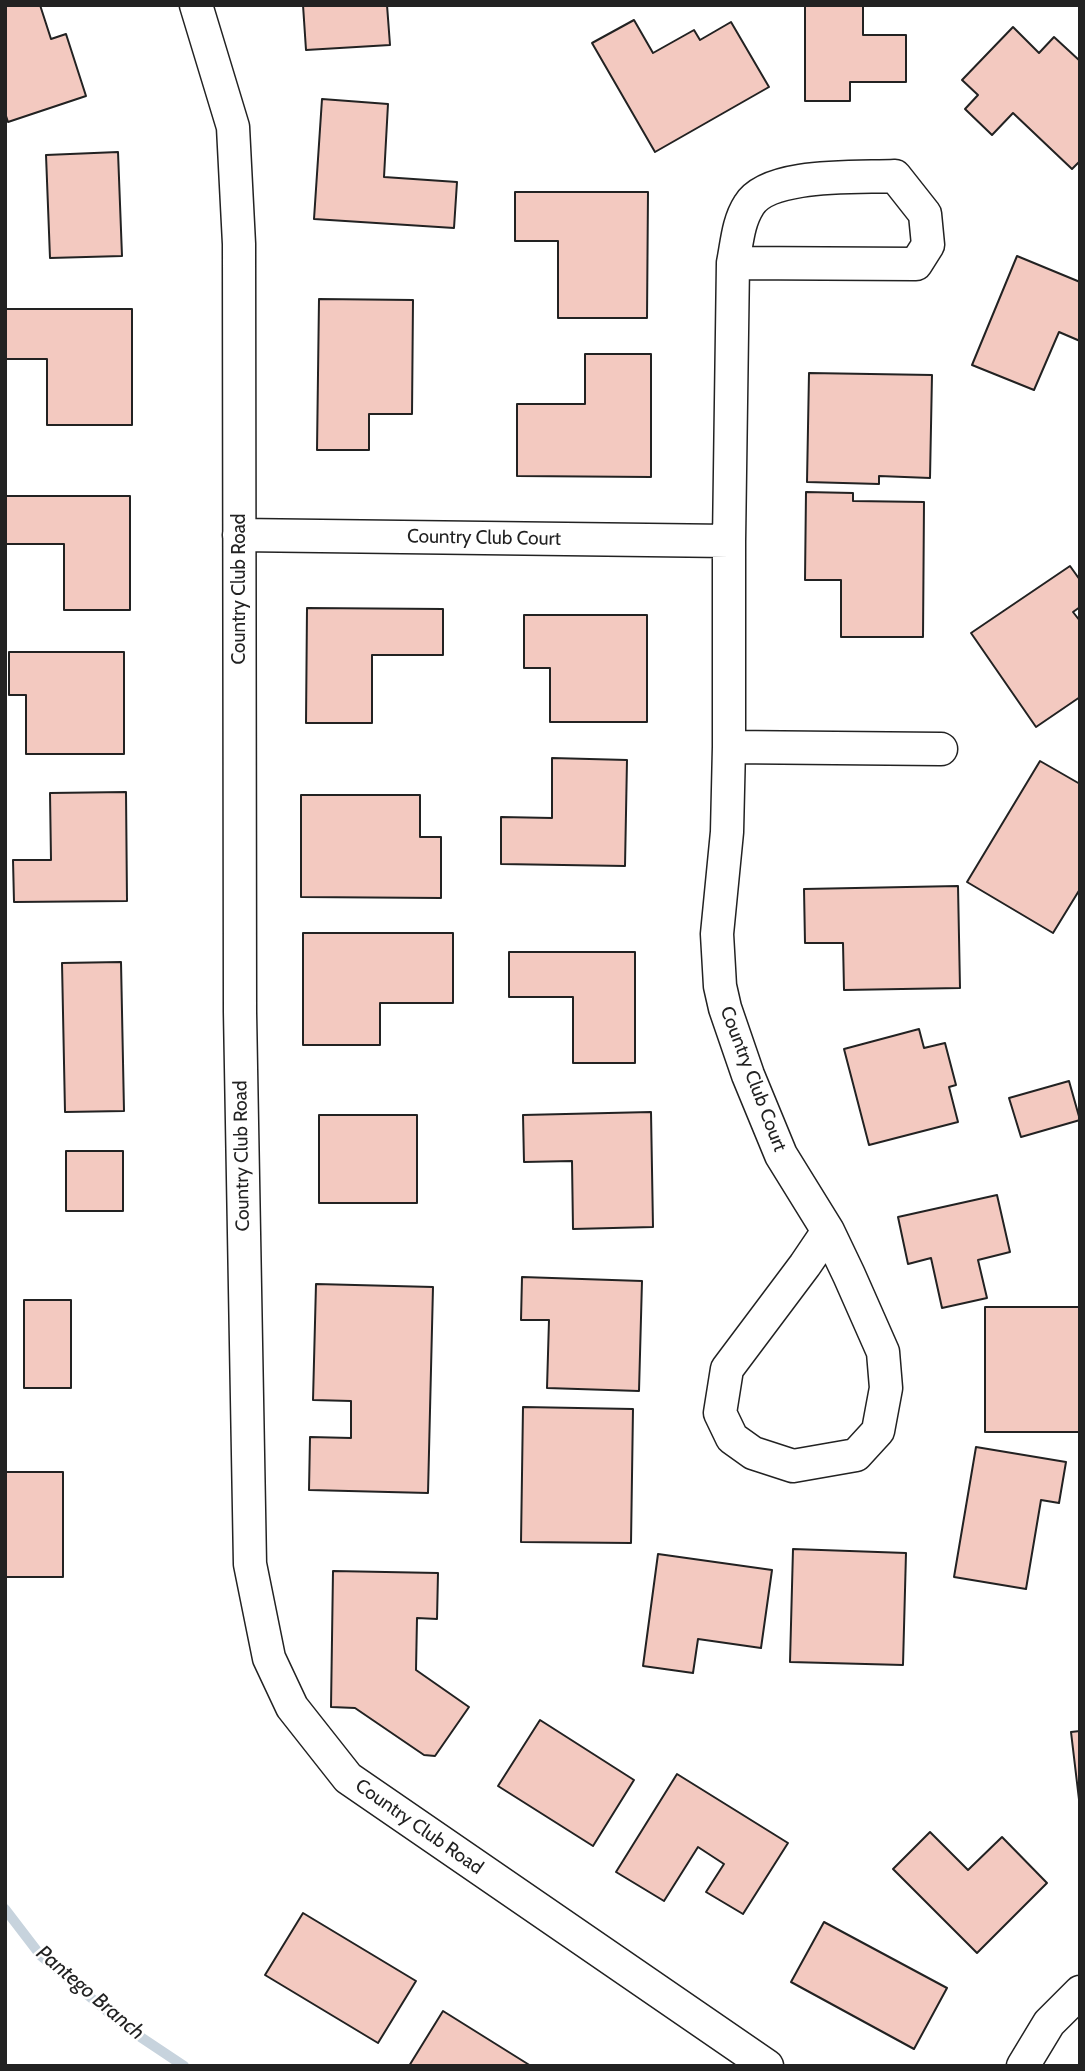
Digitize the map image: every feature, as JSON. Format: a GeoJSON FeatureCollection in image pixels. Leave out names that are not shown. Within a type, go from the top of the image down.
{"type":"FeatureCollection","features":[{"type":"Feature","properties":{"kind":"street","name":"Country Club Road"},"geometry":{"type":"LineString","coordinates":[[196,5],[233,127],[239,244],[240,998],[250,1564],[270,1658],[292,1707],[348,1778],[767,2066]]}},
{"type":"Feature","properties":{"kind":"street","name":"Country Club Court"},"geometry":{"type":"LineString","coordinates":[[733,263],[916,264],[928,245],[925,214],[895,176],[794,181],[767,189],[750,203],[739,226],[733,263],[729,747],[727,832],[717,934],[720,986],[748,1075],[781,1155],[828,1231],[883,1352],[886,1388],[877,1431],[856,1455],[793,1466],[753,1453],[732,1438],[720,1413],[727,1369],[828,1231]]}},
{"type":"Feature","properties":{"kind":"street","name":"Country Club Court"},"geometry":{"type":"LineString","coordinates":[[239,536],[729,541]]}},
{"type":"Feature","properties":{"kind":"street"},"geometry":{"type":"LineString","coordinates":[[729,747],[941,749]]}},
{"type":"Feature","properties":{"kind":"street"},"geometry":{"type":"LineString","coordinates":[[1023,2066],[1049,2023],[1080,1992]]}},
{"type":"Feature","properties":{"kind":"building"},"geometry":{"type":"Polygon","coordinates":[[[5,5],[40,5],[51,39],[66,34],[86,96],[8,122],[5,113],[5,5]]]}},
{"type":"Feature","properties":{"kind":"building"},"geometry":{"type":"Polygon","coordinates":[[[303,5],[387,5],[390,45],[306,50],[303,5]]]}},
{"type":"Feature","properties":{"kind":"building"},"geometry":{"type":"Polygon","coordinates":[[[805,5],[863,5],[863,35],[906,35],[906,82],[850,82],[850,101],[805,101],[805,5]]]}},
{"type":"Feature","properties":{"kind":"building"},"geometry":{"type":"Polygon","coordinates":[[[634,20],[653,53],[694,30],[700,40],[731,22],[769,87],[655,152],[592,43],[634,20]]]}},
{"type":"Feature","properties":{"kind":"building"},"geometry":{"type":"Polygon","coordinates":[[[1013,27],[1039,53],[1054,37],[1080,61],[1080,161],[1072,169],[1013,113],[992,135],[965,109],[978,95],[962,80],[1013,27]]]}},
{"type":"Feature","properties":{"kind":"building"},"geometry":{"type":"Polygon","coordinates":[[[322,99],[388,104],[384,177],[457,182],[454,228],[314,219],[322,99]]]}},
{"type":"Feature","properties":{"kind":"building"},"geometry":{"type":"Polygon","coordinates":[[[118,152],[122,256],[50,258],[46,155],[118,152]]]}},
{"type":"Feature","properties":{"kind":"building"},"geometry":{"type":"Polygon","coordinates":[[[515,192],[648,192],[647,318],[558,318],[558,241],[515,241],[515,192]]]}},
{"type":"Feature","properties":{"kind":"building"},"geometry":{"type":"Polygon","coordinates":[[[1017,256],[1080,282],[1080,341],[1059,332],[1034,390],[972,365],[1017,256]]]}},
{"type":"Feature","properties":{"kind":"building"},"geometry":{"type":"Polygon","coordinates":[[[319,299],[413,300],[412,414],[369,414],[369,450],[317,450],[319,299]]]}},
{"type":"Feature","properties":{"kind":"building"},"geometry":{"type":"Polygon","coordinates":[[[6,309],[132,309],[132,425],[47,425],[47,359],[6,359],[6,309]]]}},
{"type":"Feature","properties":{"kind":"building"},"geometry":{"type":"Polygon","coordinates":[[[585,354],[651,354],[651,477],[517,476],[517,404],[585,404],[585,354]]]}},
{"type":"Feature","properties":{"kind":"building"},"geometry":{"type":"Polygon","coordinates":[[[809,373],[932,375],[930,478],[879,476],[879,484],[807,482],[809,373]]]}},
{"type":"Feature","properties":{"kind":"building"},"geometry":{"type":"Polygon","coordinates":[[[806,492],[853,493],[853,501],[924,502],[923,637],[841,637],[841,580],[805,580],[806,492]]]}},
{"type":"Feature","properties":{"kind":"building"},"geometry":{"type":"Polygon","coordinates":[[[5,496],[130,496],[130,610],[64,610],[64,544],[5,544],[5,496]]]}},
{"type":"Feature","properties":{"kind":"building"},"geometry":{"type":"Polygon","coordinates":[[[1070,566],[1080,580],[1080,607],[1073,612],[1080,621],[1080,697],[1036,727],[971,633],[1070,566]]]}},
{"type":"Feature","properties":{"kind":"building"},"geometry":{"type":"Polygon","coordinates":[[[307,608],[443,609],[443,655],[372,655],[372,723],[306,723],[307,608]]]}},
{"type":"Feature","properties":{"kind":"building"},"geometry":{"type":"Polygon","coordinates":[[[524,615],[647,615],[647,722],[550,722],[550,668],[524,668],[524,615]]]}},
{"type":"Feature","properties":{"kind":"building"},"geometry":{"type":"Polygon","coordinates":[[[9,652],[124,652],[124,754],[26,754],[26,695],[9,695],[9,652]]]}},
{"type":"Feature","properties":{"kind":"building"},"geometry":{"type":"Polygon","coordinates":[[[552,758],[627,760],[625,866],[501,864],[501,817],[552,818],[552,758]]]}},
{"type":"Feature","properties":{"kind":"building"},"geometry":{"type":"Polygon","coordinates":[[[1040,761],[1080,784],[1080,889],[1053,933],[967,882],[1040,761]]]}},
{"type":"Feature","properties":{"kind":"building"},"geometry":{"type":"Polygon","coordinates":[[[126,792],[127,901],[14,902],[13,860],[51,860],[50,793],[126,792]]]}},
{"type":"Feature","properties":{"kind":"building"},"geometry":{"type":"Polygon","coordinates":[[[301,795],[420,795],[420,837],[441,837],[441,898],[301,897],[301,795]]]}},
{"type":"Feature","properties":{"kind":"building"},"geometry":{"type":"Polygon","coordinates":[[[958,886],[960,988],[844,990],[843,943],[805,943],[804,889],[958,886]]]}},
{"type":"Feature","properties":{"kind":"building"},"geometry":{"type":"Polygon","coordinates":[[[303,933],[453,933],[453,1003],[380,1003],[380,1045],[303,1045],[303,933]]]}},
{"type":"Feature","properties":{"kind":"building"},"geometry":{"type":"Polygon","coordinates":[[[509,952],[635,952],[635,1063],[573,1063],[573,997],[509,997],[509,952]]]}},
{"type":"Feature","properties":{"kind":"building"},"geometry":{"type":"Polygon","coordinates":[[[121,962],[124,1111],[65,1112],[62,963],[121,962]]]}},
{"type":"Feature","properties":{"kind":"building"},"geometry":{"type":"Polygon","coordinates":[[[919,1029],[924,1048],[945,1043],[956,1085],[949,1087],[958,1122],[869,1145],[844,1049],[919,1029]]]}},
{"type":"Feature","properties":{"kind":"building"},"geometry":{"type":"Polygon","coordinates":[[[1069,1081],[1080,1120],[1021,1137],[1009,1098],[1069,1081]]]}},
{"type":"Feature","properties":{"kind":"building"},"geometry":{"type":"Polygon","coordinates":[[[651,1112],[653,1227],[573,1229],[572,1161],[524,1162],[523,1115],[651,1112]]]}},
{"type":"Feature","properties":{"kind":"building"},"geometry":{"type":"Polygon","coordinates":[[[319,1115],[417,1115],[417,1203],[319,1203],[319,1115]]]}},
{"type":"Feature","properties":{"kind":"building"},"geometry":{"type":"Polygon","coordinates":[[[66,1151],[123,1151],[123,1211],[66,1211],[66,1151]]]}},
{"type":"Feature","properties":{"kind":"building"},"geometry":{"type":"Polygon","coordinates":[[[997,1195],[1010,1252],[978,1260],[987,1298],[942,1308],[931,1258],[908,1264],[898,1217],[997,1195]]]}},
{"type":"Feature","properties":{"kind":"building"},"geometry":{"type":"Polygon","coordinates":[[[522,1277],[642,1281],[639,1391],[547,1388],[549,1320],[521,1320],[522,1277]]]}},
{"type":"Feature","properties":{"kind":"building"},"geometry":{"type":"Polygon","coordinates":[[[316,1284],[433,1287],[428,1493],[309,1490],[310,1437],[351,1438],[351,1401],[313,1400],[316,1284]]]}},
{"type":"Feature","properties":{"kind":"building"},"geometry":{"type":"Polygon","coordinates":[[[24,1300],[71,1300],[71,1388],[24,1388],[24,1300]]]}},
{"type":"Feature","properties":{"kind":"building"},"geometry":{"type":"Polygon","coordinates":[[[985,1307],[1080,1307],[1080,1432],[985,1432],[985,1307]]]}},
{"type":"Feature","properties":{"kind":"building"},"geometry":{"type":"Polygon","coordinates":[[[523,1407],[633,1409],[631,1543],[521,1542],[523,1407]]]}},
{"type":"Feature","properties":{"kind":"building"},"geometry":{"type":"Polygon","coordinates":[[[976,1447],[1066,1462],[1059,1503],[1041,1500],[1026,1589],[954,1577],[976,1447]]]}},
{"type":"Feature","properties":{"kind":"building"},"geometry":{"type":"Polygon","coordinates":[[[5,1472],[63,1472],[63,1577],[5,1577],[5,1472]]]}},
{"type":"Feature","properties":{"kind":"building"},"geometry":{"type":"Polygon","coordinates":[[[793,1549],[906,1553],[903,1665],[790,1662],[793,1549]]]}},
{"type":"Feature","properties":{"kind":"building"},"geometry":{"type":"Polygon","coordinates":[[[658,1554],[772,1570],[761,1648],[698,1639],[693,1673],[643,1666],[658,1554]]]}},
{"type":"Feature","properties":{"kind":"building"},"geometry":{"type":"Polygon","coordinates":[[[333,1571],[438,1573],[437,1619],[417,1618],[416,1670],[469,1707],[435,1756],[424,1755],[355,1708],[331,1707],[333,1571]]]}},
{"type":"Feature","properties":{"kind":"building"},"geometry":{"type":"Polygon","coordinates":[[[540,1720],[634,1780],[593,1846],[498,1786],[540,1720]]]}},
{"type":"Feature","properties":{"kind":"building"},"geometry":{"type":"Polygon","coordinates":[[[1080,1731],[1080,1808],[1071,1732],[1080,1731]]]}},
{"type":"Feature","properties":{"kind":"building"},"geometry":{"type":"Polygon","coordinates":[[[677,1774],[788,1843],[743,1914],[706,1892],[724,1864],[698,1847],[664,1901],[616,1872],[677,1774]]]}},
{"type":"Feature","properties":{"kind":"building"},"geometry":{"type":"Polygon","coordinates":[[[930,1832],[968,1870],[1002,1837],[1047,1883],[977,1953],[893,1869],[930,1832]]]}},
{"type":"Feature","properties":{"kind":"building"},"geometry":{"type":"Polygon","coordinates":[[[303,1913],[416,1981],[378,2043],[265,1975],[303,1913]]]}},
{"type":"Feature","properties":{"kind":"building"},"geometry":{"type":"Polygon","coordinates":[[[824,1922],[947,1988],[914,2049],[791,1982],[824,1922]]]}},
{"type":"Feature","properties":{"kind":"building"},"geometry":{"type":"Polygon","coordinates":[[[443,2011],[531,2066],[409,2066],[443,2011]]]}},
{"type":"Feature","properties":{"kind":"waterway","name":"Pantego Branch"},"geometry":{"type":"LineString","coordinates":[[5,1909],[41,1956],[127,2028],[184,2066]]}}]}
